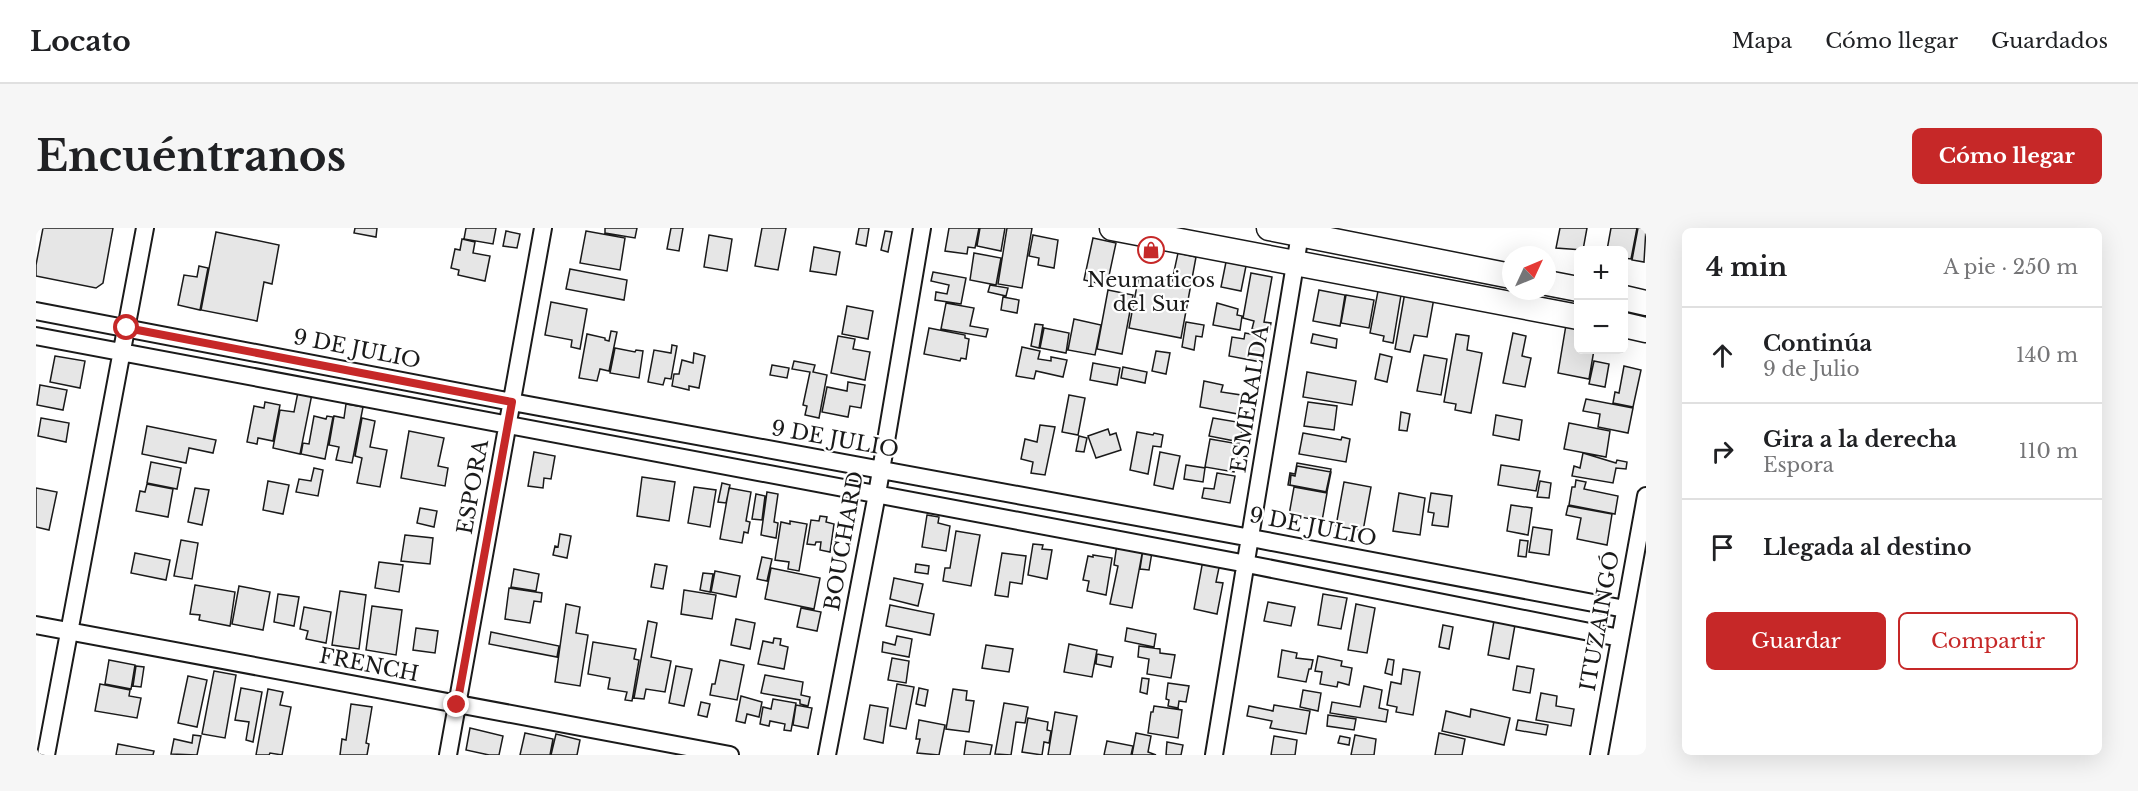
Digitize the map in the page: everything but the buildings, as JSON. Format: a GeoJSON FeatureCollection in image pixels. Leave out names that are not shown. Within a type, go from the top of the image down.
{"type":"FeatureCollection","features":[{"type":"Feature","properties":{"kind":"main road"},"geometry":{"type":"LineString","coordinates":[[1112,228],[1574,316]]}},
{"type":"Feature","properties":{"kind":"main road"},"geometry":{"type":"LineString","coordinates":[[1269,228],[1301,231],[1502,274]]}},
{"type":"Feature","properties":{"kind":"main road"},"geometry":{"type":"LineString","coordinates":[[1556,285],[1574,289]]}},
{"type":"Feature","properties":{"kind":"main road"},"geometry":{"type":"LineString","coordinates":[[1628,299],[1646,303]]}},
{"type":"Feature","properties":{"kind":"main road"},"geometry":{"type":"LineString","coordinates":[[1628,326],[1646,330]]}},
{"type":"Feature","properties":{"kind":"street"},"geometry":{"type":"LineString","coordinates":[[46,755],[145,228]]}},
{"type":"Feature","properties":{"kind":"street","name":"ESPORA"},"geometry":{"type":"LineString","coordinates":[[448,755],[543,228]]}},
{"type":"Feature","properties":{"kind":"street","name":"BOUCHARD"},"geometry":{"type":"LineString","coordinates":[[827,755],[877,494],[879,470],[922,228]]}},
{"type":"Feature","properties":{"kind":"street","name":"ESMERALDA"},"geometry":{"type":"LineString","coordinates":[[1214,755],[1301,231]]}},
{"type":"Feature","properties":{"kind":"street","name":"9 DE JULIO"},"geometry":{"type":"LineString","coordinates":[[36,311],[1625,609]]}},
{"type":"Feature","properties":{"kind":"street"},"geometry":{"type":"LineString","coordinates":[[36,336],[1247,564],[1620,638]]}},
{"type":"Feature","properties":{"kind":"street","name":"ITUZAINGÓ"},"geometry":{"type":"LineString","coordinates":[[1599,755],[1646,496]]}},
{"type":"Feature","properties":{"kind":"street","name":"FRENCH"},"geometry":{"type":"LineString","coordinates":[[36,625],[730,755]]}},
{"type":"Feature","properties":{"kind":"place","name":"Neumaticos del Sur"},"geometry":{"type":"Point","coordinates":[1151,250]}},
{"type":"Feature","properties":{"kind":"route"},"geometry":{"type":"LineString","coordinates":[[127,328],[512,402],[457,705]]}}]}
